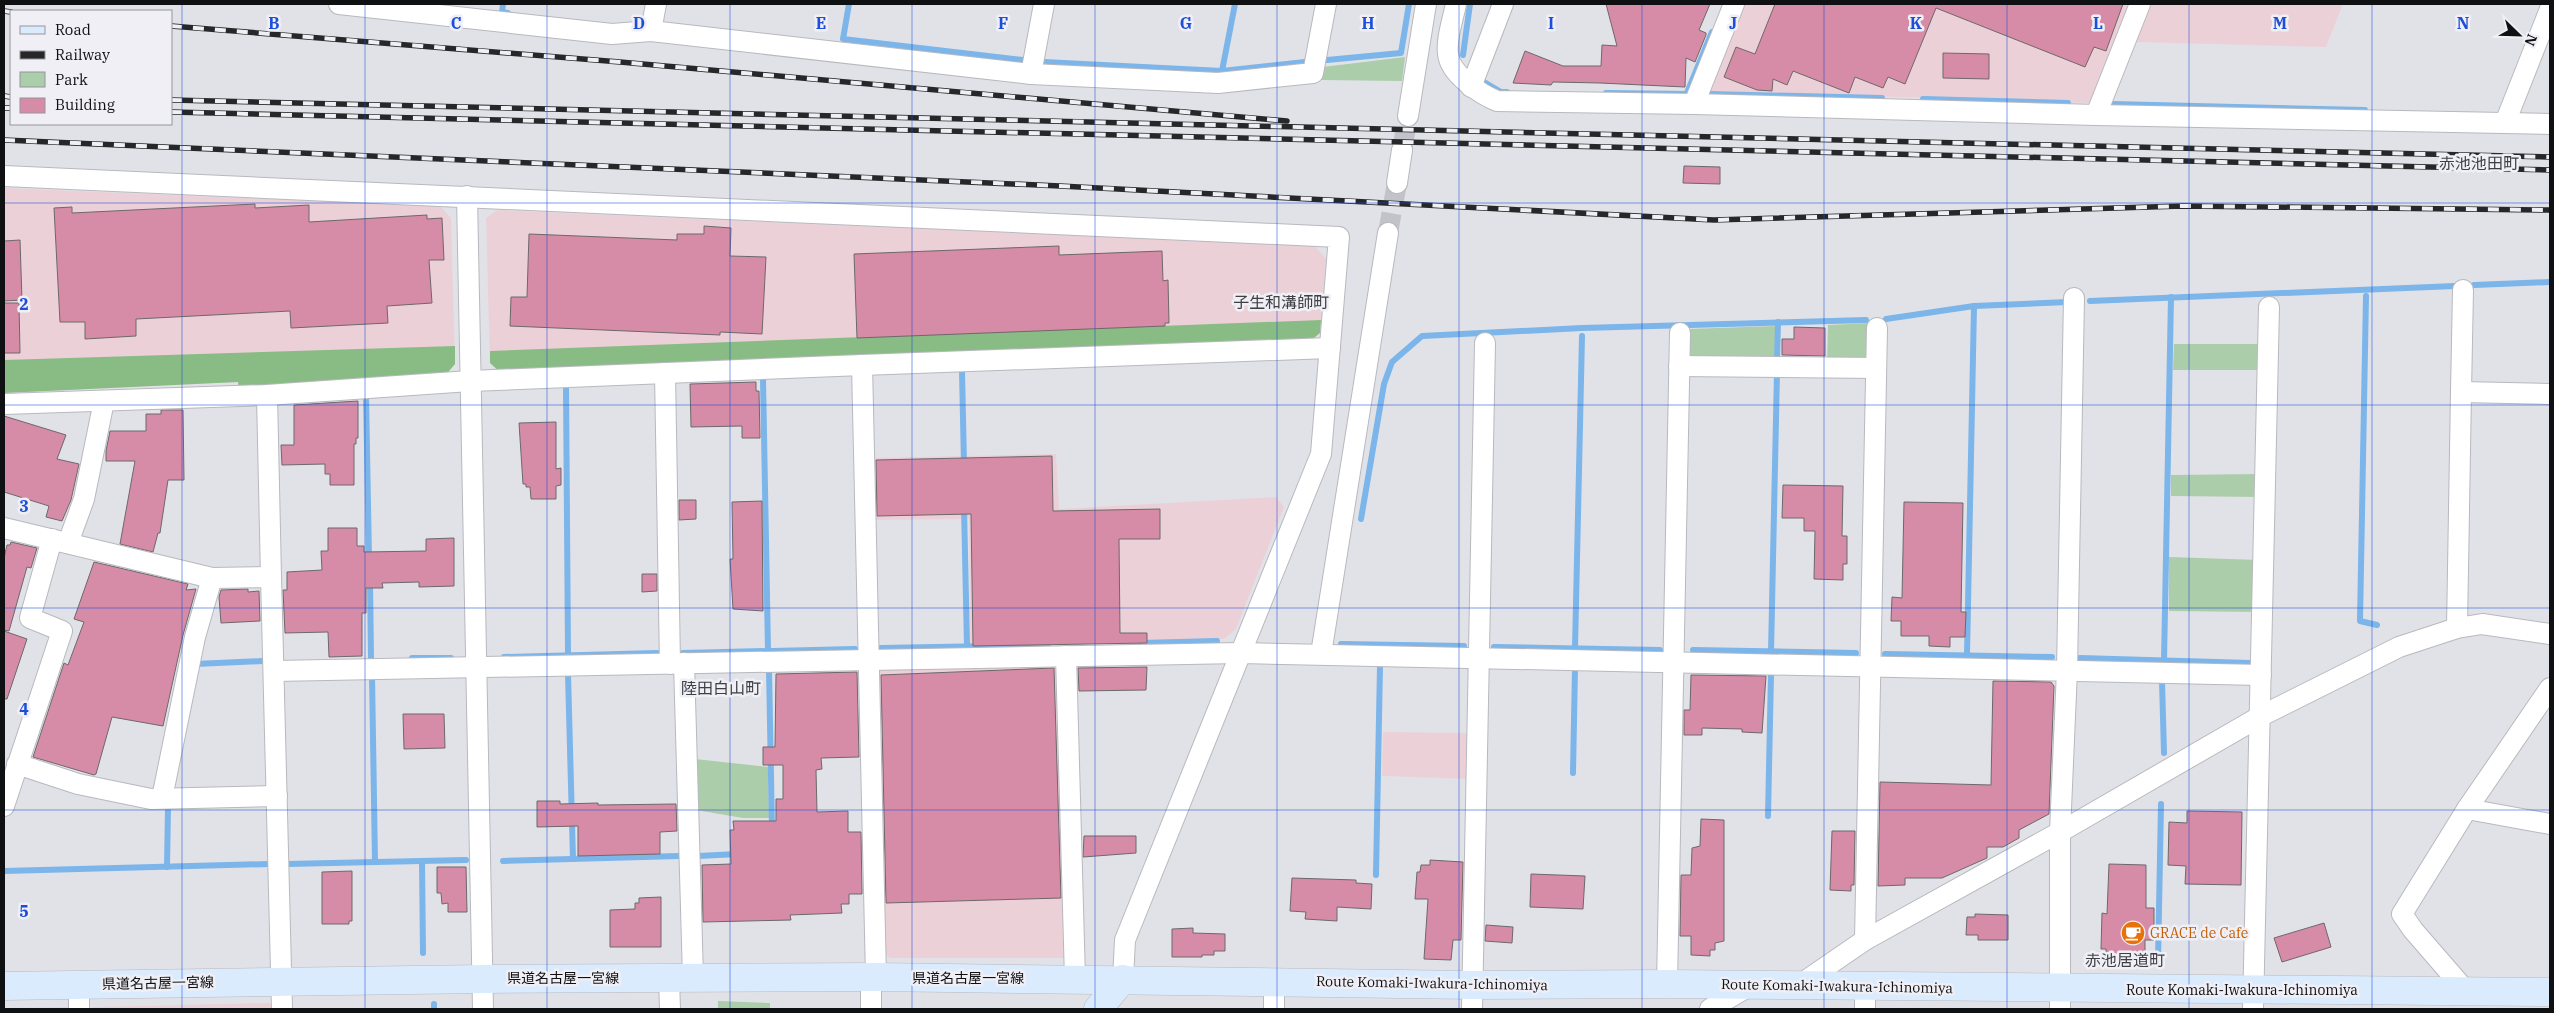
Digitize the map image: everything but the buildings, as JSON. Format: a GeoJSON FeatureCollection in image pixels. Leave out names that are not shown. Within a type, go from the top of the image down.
{"type":"FeatureCollection","features":[{"type":"Feature","properties":{"kind":"main road","name":"県道名古屋一宮線"},"geometry":{"type":"LineString","coordinates":[[4,986],[79,996],[281,981],[873,977],[1123,979]]}},
{"type":"Feature","properties":{"kind":"main road","name":"Route Komaki-Iwakura-Ichinomiya"},"geometry":{"type":"LineString","coordinates":[[1123,979],[1274,981],[1473,997],[1667,984],[1798,986],[1865,998],[2253,1000],[2465,990],[2550,992]]}},
{"type":"Feature","properties":{"kind":"main road"},"geometry":{"type":"LineString","coordinates":[[1098,1009],[1123,979]]}},
{"type":"Feature","properties":{"kind":"main road"},"geometry":{"type":"LineString","coordinates":[[1118,1009],[1123,979]]}},
{"type":"Feature","properties":{"kind":"street"},"geometry":{"type":"LineString","coordinates":[[339,4],[372,6],[612,34],[651,31],[1031,74],[1218,83],[1313,73],[1326,4]]}},
{"type":"Feature","properties":{"kind":"street"},"geometry":{"type":"LineString","coordinates":[[651,31],[656,4]]}},
{"type":"Feature","properties":{"kind":"street"},"geometry":{"type":"LineString","coordinates":[[1031,74],[1044,4]]}},
{"type":"Feature","properties":{"kind":"street"},"geometry":{"type":"LineString","coordinates":[[1408,116],[1426,4]]}},
{"type":"Feature","properties":{"kind":"street"},"geometry":{"type":"LineString","coordinates":[[1456,4],[1448,55],[1458,73],[1471,87],[1497,101],[2550,124]]}},
{"type":"Feature","properties":{"kind":"street"},"geometry":{"type":"LineString","coordinates":[[1471,87],[1503,4]]}},
{"type":"Feature","properties":{"kind":"street"},"geometry":{"type":"LineString","coordinates":[[1694,104],[1734,4]]}},
{"type":"Feature","properties":{"kind":"street"},"geometry":{"type":"LineString","coordinates":[[2096,115],[2140,4]]}},
{"type":"Feature","properties":{"kind":"street"},"geometry":{"type":"LineString","coordinates":[[2505,122],[2550,9]]}},
{"type":"Feature","properties":{"kind":"street"},"geometry":{"type":"LineString","coordinates":[[1397,182],[1402,150]]}},
{"type":"Feature","properties":{"kind":"street"},"geometry":{"type":"LineString","coordinates":[[4,176],[1339,237],[1321,454],[1125,940],[1123,979]]}},
{"type":"Feature","properties":{"kind":"street"},"geometry":{"type":"LineString","coordinates":[[466,196],[483,1009]]}},
{"type":"Feature","properties":{"kind":"street"},"geometry":{"type":"LineString","coordinates":[[1321,654],[1388,233]]}},
{"type":"Feature","properties":{"kind":"street"},"geometry":{"type":"LineString","coordinates":[[2457,628],[2463,290]]}},
{"type":"Feature","properties":{"kind":"street"},"geometry":{"type":"LineString","coordinates":[[2060,998],[2060,832],[2067,670],[2074,298]]}},
{"type":"Feature","properties":{"kind":"street"},"geometry":{"type":"LineString","coordinates":[[2253,1000],[2269,306]]}},
{"type":"Feature","properties":{"kind":"street"},"geometry":{"type":"LineString","coordinates":[[1865,940],[1876,328]]}},
{"type":"Feature","properties":{"kind":"street"},"geometry":{"type":"LineString","coordinates":[[1667,984],[1680,333]]}},
{"type":"Feature","properties":{"kind":"street"},"geometry":{"type":"LineString","coordinates":[[1473,997],[1484,344]]}},
{"type":"Feature","properties":{"kind":"street"},"geometry":{"type":"LineString","coordinates":[[4,404],[267,395],[470,381],[1330,348]]}},
{"type":"Feature","properties":{"kind":"street"},"geometry":{"type":"LineString","coordinates":[[862,365],[869,660],[873,977],[871,1009]]}},
{"type":"Feature","properties":{"kind":"street"},"geometry":{"type":"LineString","coordinates":[[1679,366],[1876,368]]}},
{"type":"Feature","properties":{"kind":"street"},"geometry":{"type":"LineString","coordinates":[[665,373],[677,664],[681,978],[670,1009]]}},
{"type":"Feature","properties":{"kind":"street"},"geometry":{"type":"LineString","coordinates":[[2461,392],[2550,394]]}},
{"type":"Feature","properties":{"kind":"street"},"geometry":{"type":"LineString","coordinates":[[267,395],[282,1009]]}},
{"type":"Feature","properties":{"kind":"street"},"geometry":{"type":"LineString","coordinates":[[4,806],[13,760],[62,631],[30,618],[60,541],[84,499],[104,401]]}},
{"type":"Feature","properties":{"kind":"street"},"geometry":{"type":"LineString","coordinates":[[4,528],[212,578],[272,577]]}},
{"type":"Feature","properties":{"kind":"street"},"geometry":{"type":"LineString","coordinates":[[162,798],[195,637],[212,578]]}},
{"type":"Feature","properties":{"kind":"street"},"geometry":{"type":"LineString","coordinates":[[1798,986],[1865,940],[2060,832],[2261,716],[2399,647],[2457,628],[2482,624],[2550,634]]}},
{"type":"Feature","properties":{"kind":"street"},"geometry":{"type":"LineString","coordinates":[[274,672],[1240,653],[2261,675]]}},
{"type":"Feature","properties":{"kind":"street"},"geometry":{"type":"LineString","coordinates":[[1066,656],[1075,979]]}},
{"type":"Feature","properties":{"kind":"street"},"geometry":{"type":"LineString","coordinates":[[2465,990],[2412,930],[2402,914],[2467,809],[2550,688]]}},
{"type":"Feature","properties":{"kind":"street"},"geometry":{"type":"LineString","coordinates":[[13,760],[78,784],[151,799],[277,796]]}},
{"type":"Feature","properties":{"kind":"street"},"geometry":{"type":"LineString","coordinates":[[2467,809],[2550,824]]}},
{"type":"Feature","properties":{"kind":"street"},"geometry":{"type":"LineString","coordinates":[[1274,981],[1274,1009]]}},
{"type":"Feature","properties":{"kind":"street"},"geometry":{"type":"LineString","coordinates":[[1710,1009],[1750,985]]}},
{"type":"Feature","properties":{"kind":"shaded area"},"geometry":{"type":"Polygon","coordinates":[[[1743,4],[2131,4],[2090,103],[1709,91],[1743,4]]]}},
{"type":"Feature","properties":{"kind":"shaded area"},"geometry":{"type":"Polygon","coordinates":[[[2152,4],[2343,4],[2326,47],[2136,42],[2152,4]]]}},
{"type":"Feature","properties":{"kind":"shaded area"},"geometry":{"type":"Polygon","coordinates":[[[4,188],[440,206],[451,218],[455,364],[239,388],[238,382],[4,393],[4,188]]]}},
{"type":"Feature","properties":{"kind":"shaded area"},"geometry":{"type":"Polygon","coordinates":[[[497,210],[1315,246],[1326,259],[1320,333],[490,363],[486,218],[497,210]]]}},
{"type":"Feature","properties":{"kind":"shaded area"},"geometry":{"type":"Polygon","coordinates":[[[1056,454],[1059,509],[1276,497],[1284,507],[1236,629],[1224,639],[970,645],[969,519],[875,520],[872,458],[1056,454]]]}},
{"type":"Feature","properties":{"kind":"shaded area"},"geometry":{"type":"Polygon","coordinates":[[[1061,663],[1070,952],[1063,958],[890,958],[883,952],[875,675],[884,666],[1061,663]]]}},
{"type":"Feature","properties":{"kind":"shaded area"},"geometry":{"type":"Polygon","coordinates":[[[1383,732],[1470,733],[1469,779],[1382,776],[1383,732]]]}},
{"type":"Feature","properties":{"kind":"shaded area"},"geometry":{"type":"Polygon","coordinates":[[[270,1003],[275,1009],[91,1009],[93,1007],[270,1003]]]}},
{"type":"Feature","properties":{"kind":"shaded area"},"geometry":{"type":"Polygon","coordinates":[[[74,1007],[74,1009],[4,1009],[4,1008],[74,1007]]]}},
{"type":"Feature","properties":{"kind":"green space"},"geometry":{"type":"Polygon","coordinates":[[[1405,57],[1402,81],[1321,80],[1323,67],[1405,57]]]}},
{"type":"Feature","properties":{"kind":"green space"},"geometry":{"type":"Polygon","coordinates":[[[1321,320],[1320,333],[1309,342],[502,374],[490,363],[490,351],[1321,320]]]}},
{"type":"Feature","properties":{"kind":"green space"},"geometry":{"type":"Polygon","coordinates":[[[1871,323],[1870,364],[1827,364],[1828,325],[1871,323]]]}},
{"type":"Feature","properties":{"kind":"green space"},"geometry":{"type":"Polygon","coordinates":[[[1775,326],[1775,364],[1689,364],[1688,329],[1775,326]]]}},
{"type":"Feature","properties":{"kind":"green space"},"geometry":{"type":"Polygon","coordinates":[[[2174,344],[2263,344],[2263,370],[2173,370],[2174,344]]]}},
{"type":"Feature","properties":{"kind":"green space"},"geometry":{"type":"Polygon","coordinates":[[[455,346],[455,364],[444,377],[239,388],[238,382],[4,393],[4,360],[455,346]]]}},
{"type":"Feature","properties":{"kind":"green space"},"geometry":{"type":"Polygon","coordinates":[[[2261,474],[2260,497],[2171,496],[2171,475],[2261,474]]]}},
{"type":"Feature","properties":{"kind":"green space"},"geometry":{"type":"Polygon","coordinates":[[[2169,557],[2259,560],[2258,612],[2169,611],[2169,557]]]}},
{"type":"Feature","properties":{"kind":"green space"},"geometry":{"type":"Polygon","coordinates":[[[695,759],[768,767],[769,818],[743,818],[696,810],[695,759]]]}},
{"type":"Feature","properties":{"kind":"green space"},"geometry":{"type":"Polygon","coordinates":[[[718,1001],[770,1003],[770,1009],[718,1009],[718,1001]]]}},
{"type":"Feature","properties":{"kind":"waterway"},"geometry":{"type":"LineString","coordinates":[[503,4],[502,12],[508,13]]}},
{"type":"Feature","properties":{"kind":"waterway"},"geometry":{"type":"LineString","coordinates":[[849,4],[843,39],[1023,60]]}},
{"type":"Feature","properties":{"kind":"waterway"},"geometry":{"type":"LineString","coordinates":[[1222,71],[1235,4]]}},
{"type":"Feature","properties":{"kind":"waterway"},"geometry":{"type":"LineString","coordinates":[[1327,60],[1401,53],[1409,4]]}},
{"type":"Feature","properties":{"kind":"waterway"},"geometry":{"type":"LineString","coordinates":[[1463,55],[1470,4]]}},
{"type":"Feature","properties":{"kind":"waterway"},"geometry":{"type":"LineString","coordinates":[[1687,93],[1712,32]]}},
{"type":"Feature","properties":{"kind":"waterway"},"geometry":{"type":"LineString","coordinates":[[1044,62],[1222,71],[1305,62]]}},
{"type":"Feature","properties":{"kind":"waterway"},"geometry":{"type":"LineString","coordinates":[[1484,82],[1501,92],[1507,92]]}},
{"type":"Feature","properties":{"kind":"waterway"},"geometry":{"type":"LineString","coordinates":[[1606,93],[1689,94]]}},
{"type":"Feature","properties":{"kind":"waterway"},"geometry":{"type":"LineString","coordinates":[[1710,94],[1882,98]]}},
{"type":"Feature","properties":{"kind":"waterway"},"geometry":{"type":"LineString","coordinates":[[1923,99],[2068,103]]}},
{"type":"Feature","properties":{"kind":"waterway"},"geometry":{"type":"LineString","coordinates":[[2112,104],[2365,110]]}},
{"type":"Feature","properties":{"kind":"waterway"},"geometry":{"type":"LineString","coordinates":[[2474,285],[2550,282]]}},
{"type":"Feature","properties":{"kind":"waterway"},"geometry":{"type":"LineString","coordinates":[[2090,301],[2455,286]]}},
{"type":"Feature","properties":{"kind":"waterway"},"geometry":{"type":"LineString","coordinates":[[2366,296],[2360,621],[2377,625]]}},
{"type":"Feature","properties":{"kind":"waterway"},"geometry":{"type":"LineString","coordinates":[[2164,661],[2171,297]]}},
{"type":"Feature","properties":{"kind":"waterway"},"geometry":{"type":"LineString","coordinates":[[1886,319],[1974,306],[2068,302]]}},
{"type":"Feature","properties":{"kind":"waterway"},"geometry":{"type":"LineString","coordinates":[[1967,655],[1974,306]]}},
{"type":"Feature","properties":{"kind":"waterway"},"geometry":{"type":"LineString","coordinates":[[1361,519],[1384,384],[1392,362],[1422,336],[1582,328],[1866,320]]}},
{"type":"Feature","properties":{"kind":"waterway"},"geometry":{"type":"LineString","coordinates":[[1777,361],[1778,322]]}},
{"type":"Feature","properties":{"kind":"waterway"},"geometry":{"type":"LineString","coordinates":[[1575,648],[1582,336]]}},
{"type":"Feature","properties":{"kind":"waterway"},"geometry":{"type":"LineString","coordinates":[[962,371],[964,465]]}},
{"type":"Feature","properties":{"kind":"waterway"},"geometry":{"type":"LineString","coordinates":[[1771,652],[1777,372]]}},
{"type":"Feature","properties":{"kind":"waterway"},"geometry":{"type":"LineString","coordinates":[[763,379],[768,651]]}},
{"type":"Feature","properties":{"kind":"waterway"},"geometry":{"type":"LineString","coordinates":[[566,386],[568,655]]}},
{"type":"Feature","properties":{"kind":"waterway"},"geometry":{"type":"LineString","coordinates":[[366,395],[369,558]]}},
{"type":"Feature","properties":{"kind":"waterway"},"geometry":{"type":"LineString","coordinates":[[964,507],[967,646]]}},
{"type":"Feature","properties":{"kind":"waterway"},"geometry":{"type":"LineString","coordinates":[[370,581],[371,659]]}},
{"type":"Feature","properties":{"kind":"waterway"},"geometry":{"type":"LineString","coordinates":[[1140,643],[1217,641]]}},
{"type":"Feature","properties":{"kind":"waterway"},"geometry":{"type":"LineString","coordinates":[[1341,644],[1464,646]]}},
{"type":"Feature","properties":{"kind":"waterway"},"geometry":{"type":"LineString","coordinates":[[881,648],[1048,645]]}},
{"type":"Feature","properties":{"kind":"waterway"},"geometry":{"type":"LineString","coordinates":[[1494,647],[1660,650]]}},
{"type":"Feature","properties":{"kind":"waterway"},"geometry":{"type":"LineString","coordinates":[[683,653],[855,649]]}},
{"type":"Feature","properties":{"kind":"waterway"},"geometry":{"type":"LineString","coordinates":[[1693,650],[1856,653]]}},
{"type":"Feature","properties":{"kind":"waterway"},"geometry":{"type":"LineString","coordinates":[[504,657],[657,653]]}},
{"type":"Feature","properties":{"kind":"waterway"},"geometry":{"type":"LineString","coordinates":[[1885,654],[2052,657]]}},
{"type":"Feature","properties":{"kind":"waterway"},"geometry":{"type":"LineString","coordinates":[[412,658],[451,658]]}},
{"type":"Feature","properties":{"kind":"waterway"},"geometry":{"type":"LineString","coordinates":[[2080,658],[2250,663]]}},
{"type":"Feature","properties":{"kind":"waterway"},"geometry":{"type":"LineString","coordinates":[[195,664],[263,661]]}},
{"type":"Feature","properties":{"kind":"waterway"},"geometry":{"type":"LineString","coordinates":[[1376,875],[1380,666]]}},
{"type":"Feature","properties":{"kind":"waterway"},"geometry":{"type":"LineString","coordinates":[[1573,773],[1575,668]]}},
{"type":"Feature","properties":{"kind":"waterway"},"geometry":{"type":"LineString","coordinates":[[769,669],[772,830]]}},
{"type":"Feature","properties":{"kind":"waterway"},"geometry":{"type":"LineString","coordinates":[[568,674],[573,859]]}},
{"type":"Feature","properties":{"kind":"waterway"},"geometry":{"type":"LineString","coordinates":[[1768,816],[1771,674]]}},
{"type":"Feature","properties":{"kind":"waterway"},"geometry":{"type":"LineString","coordinates":[[372,675],[375,862]]}},
{"type":"Feature","properties":{"kind":"waterway"},"geometry":{"type":"LineString","coordinates":[[2162,681],[2164,753]]}},
{"type":"Feature","properties":{"kind":"waterway"},"geometry":{"type":"LineString","coordinates":[[2158,963],[2161,804]]}},
{"type":"Feature","properties":{"kind":"waterway"},"geometry":{"type":"LineString","coordinates":[[167,867],[168,807]]}},
{"type":"Feature","properties":{"kind":"waterway"},"geometry":{"type":"LineString","coordinates":[[698,856],[738,854]]}},
{"type":"Feature","properties":{"kind":"waterway"},"geometry":{"type":"LineString","coordinates":[[503,861],[679,856]]}},
{"type":"Feature","properties":{"kind":"waterway"},"geometry":{"type":"LineString","coordinates":[[287,864],[466,860]]}},
{"type":"Feature","properties":{"kind":"waterway"},"geometry":{"type":"LineString","coordinates":[[422,861],[423,953]]}},
{"type":"Feature","properties":{"kind":"waterway"},"geometry":{"type":"LineString","coordinates":[[4,871],[269,864]]}},
{"type":"Feature","properties":{"kind":"waterway"},"geometry":{"type":"LineString","coordinates":[[434,1004],[434,1009]]}},
{"type":"Feature","properties":{"kind":"tunnel"},"geometry":{"type":"LineString","coordinates":[[1402,150],[1408,116]]}},
{"type":"Feature","properties":{"kind":"tunnel"},"geometry":{"type":"LineString","coordinates":[[1388,233],[1397,183]]}},
{"type":"Feature","properties":{"kind":"railway"},"geometry":{"type":"LineString","coordinates":[[4,11],[10,12]]}},
{"type":"Feature","properties":{"kind":"railway"},"geometry":{"type":"LineString","coordinates":[[172,26],[620,62],[1287,121]]}},
{"type":"Feature","properties":{"kind":"railway"},"geometry":{"type":"LineString","coordinates":[[4,96],[10,97]]}},
{"type":"Feature","properties":{"kind":"railway"},"geometry":{"type":"LineString","coordinates":[[172,100],[2550,157]]}},
{"type":"Feature","properties":{"kind":"railway"},"geometry":{"type":"LineString","coordinates":[[4,108],[10,108]]}},
{"type":"Feature","properties":{"kind":"railway"},"geometry":{"type":"LineString","coordinates":[[172,112],[2550,170]]}},
{"type":"Feature","properties":{"kind":"railway"},"geometry":{"type":"LineString","coordinates":[[4,140],[1060,186],[1714,220],[2183,206],[2550,210]]}},
{"type":"Feature","properties":{"kind":"place","name":"GRACE de Cafe"},"geometry":{"type":"Point","coordinates":[2133,933]}},
{"type":"Feature","properties":{"kind":"district","name":"赤池池田町"},"geometry":{"type":"Point","coordinates":[2479,163]}},
{"type":"Feature","properties":{"kind":"district","name":"子生和溝師町"},"geometry":{"type":"Point","coordinates":[1281,302]}},
{"type":"Feature","properties":{"kind":"district","name":"陸田白山町"},"geometry":{"type":"Point","coordinates":[721,688]}},
{"type":"Feature","properties":{"kind":"district","name":"赤池居道町"},"geometry":{"type":"Point","coordinates":[2125,960]}}]}
